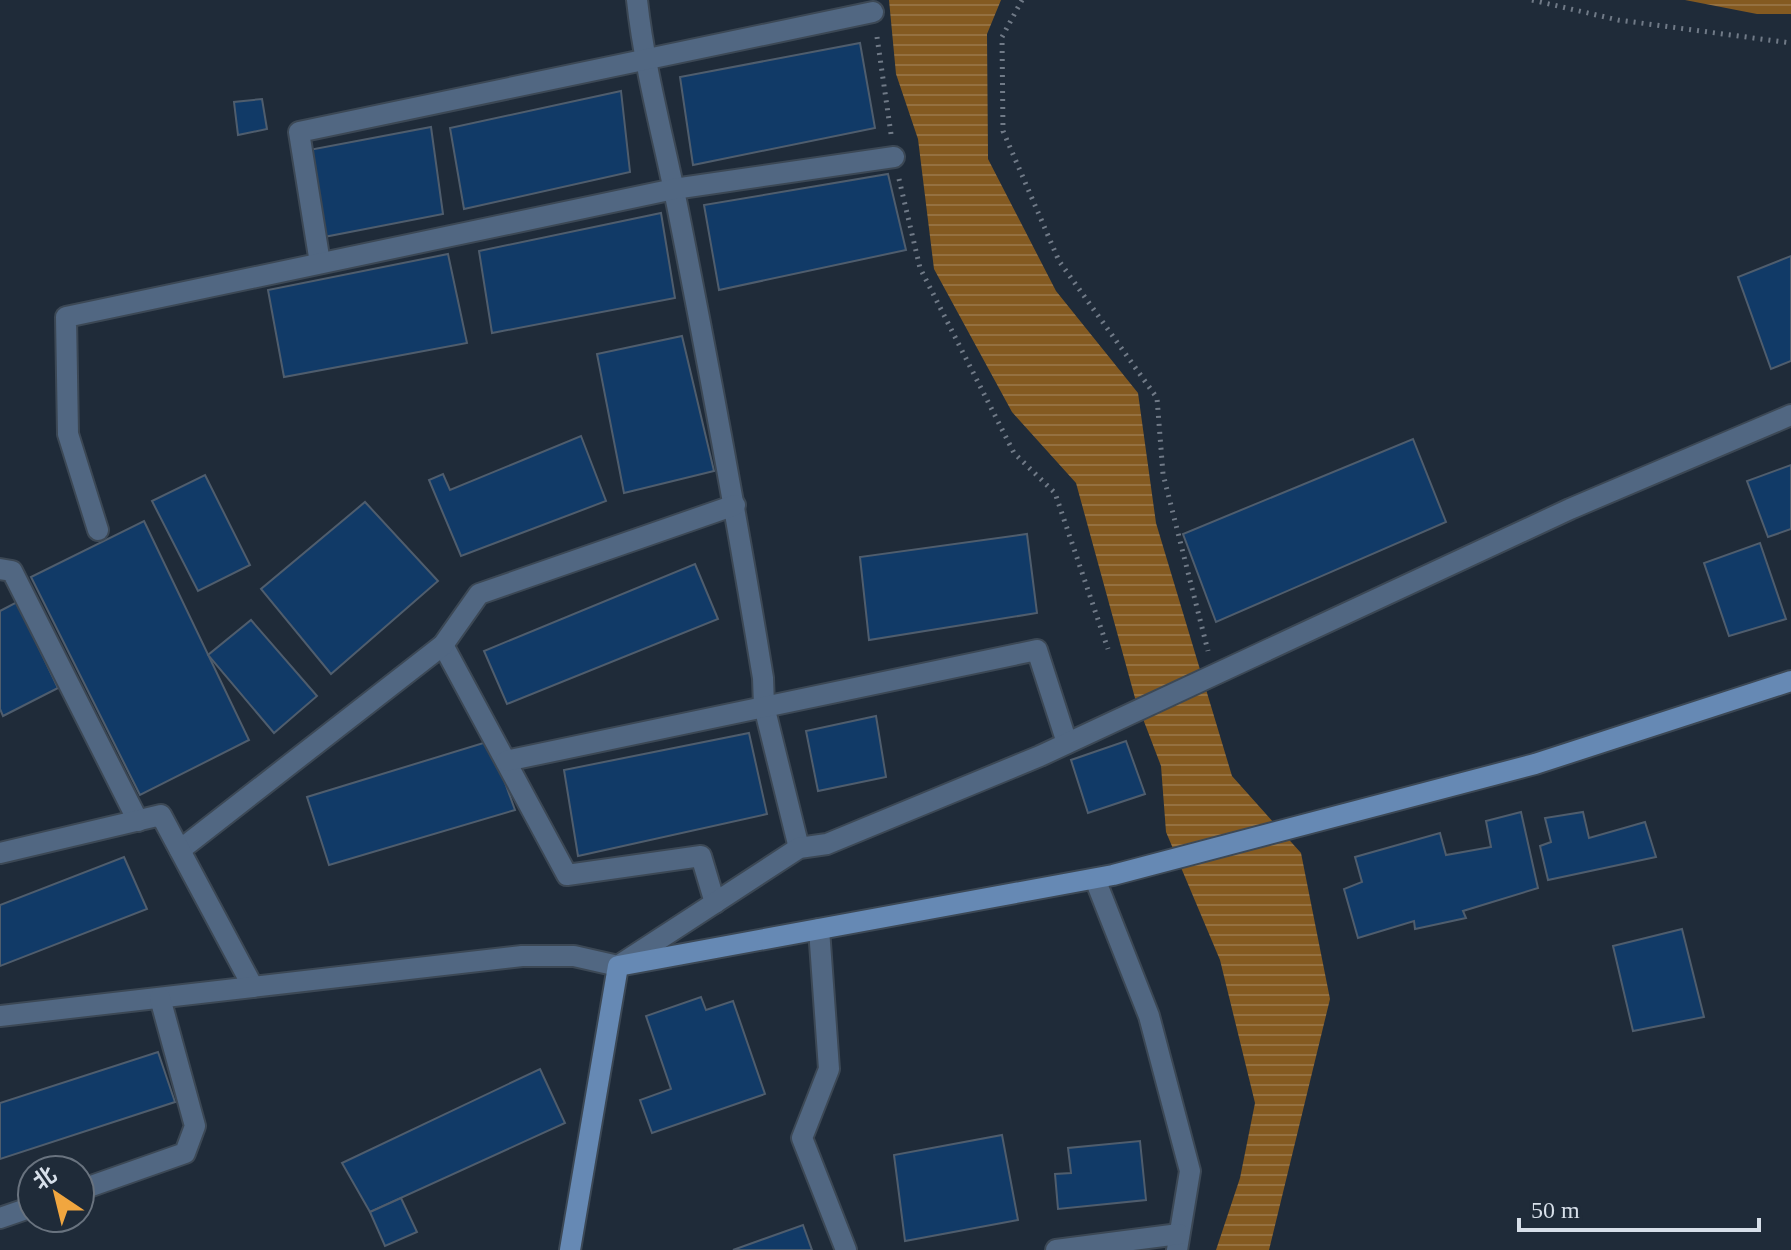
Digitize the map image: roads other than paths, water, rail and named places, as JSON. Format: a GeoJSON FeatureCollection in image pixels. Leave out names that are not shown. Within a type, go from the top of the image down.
{"type":"FeatureCollection","features":[{"type":"Feature","properties":{"kind":"street"},"geometry":{"type":"LineString","coordinates":[[637,0],[735,505],[763,678],[764,706],[799,848]]}},
{"type":"Feature","properties":{"kind":"street"},"geometry":{"type":"LineString","coordinates":[[320,263],[299,132],[873,12]]}},
{"type":"Feature","properties":{"kind":"street"},"geometry":{"type":"LineString","coordinates":[[98,530],[68,434],[66,317],[674,189],[894,157]]}},
{"type":"Feature","properties":{"kind":"street"},"geometry":{"type":"LineString","coordinates":[[570,1250],[618,966],[799,848],[827,844],[1067,743],[1570,509],[1791,415]]}},
{"type":"Feature","properties":{"kind":"street"},"geometry":{"type":"LineString","coordinates":[[180,850],[443,645],[479,594],[735,505]]}},
{"type":"Feature","properties":{"kind":"street"},"geometry":{"type":"LineString","coordinates":[[0,569],[12,571],[138,821]]}},
{"type":"Feature","properties":{"kind":"street"},"geometry":{"type":"LineString","coordinates":[[443,645],[567,875],[701,856],[715,903]]}},
{"type":"Feature","properties":{"kind":"street"},"geometry":{"type":"LineString","coordinates":[[506,761],[1037,650],[1067,743]]}},
{"type":"Feature","properties":{"kind":"street"},"geometry":{"type":"LineString","coordinates":[[0,1016],[522,956],[574,956],[618,966],[1104,877],[1535,764],[1791,681]]}},
{"type":"Feature","properties":{"kind":"street"},"geometry":{"type":"LineString","coordinates":[[0,853],[161,815],[253,987]]}},
{"type":"Feature","properties":{"kind":"street"},"geometry":{"type":"LineString","coordinates":[[1056,1250],[1178,1242],[1190,1171],[1149,1016],[1104,877]]}},
{"type":"Feature","properties":{"kind":"street"},"geometry":{"type":"LineString","coordinates":[[819,929],[829,1069],[802,1138],[846,1250]]}},
{"type":"Feature","properties":{"kind":"street"},"geometry":{"type":"LineString","coordinates":[[96,1184],[185,1153],[195,1126],[160,998]]}}]}
